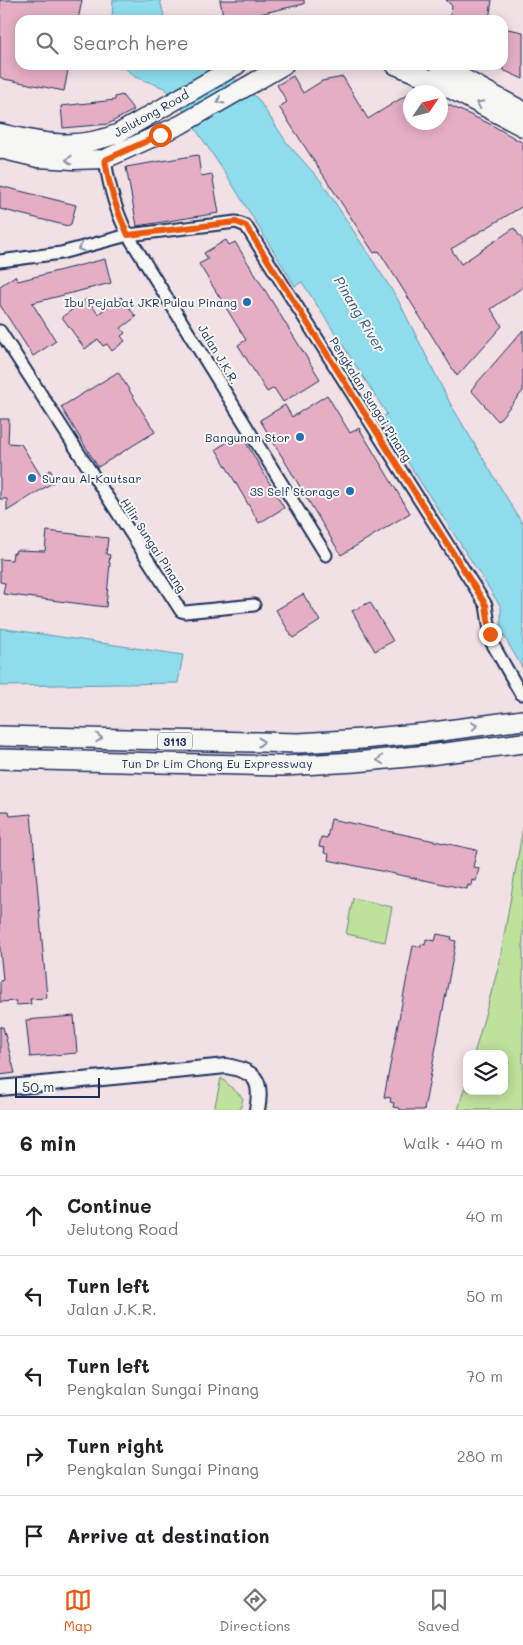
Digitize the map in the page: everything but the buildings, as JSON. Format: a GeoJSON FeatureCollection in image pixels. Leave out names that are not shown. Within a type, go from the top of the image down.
{"type":"FeatureCollection","features":[{"type":"Feature","properties":{"kind":"highway","name":"Tun Dr Lim Chong Eu Expressway"},"geometry":{"type":"LineString","coordinates":[[0,736],[299,742],[426,733],[523,720]]}},
{"type":"Feature","properties":{"kind":"highway"},"geometry":{"type":"LineString","coordinates":[[0,725],[50,737]]}},
{"type":"Feature","properties":{"kind":"highway","name":"Tun Dr Lim Chong Eu Expressway"},"geometry":{"type":"LineString","coordinates":[[0,760],[283,766],[429,755],[523,743]]}},
{"type":"Feature","properties":{"kind":"highway"},"geometry":{"type":"LineString","coordinates":[[0,765],[50,760]]}},
{"type":"Feature","properties":{"kind":"main road","name":"Jelutong Road"},"geometry":{"type":"LineString","coordinates":[[0,133],[57,144],[83,143],[102,139],[117,134],[228,70]]}},
{"type":"Feature","properties":{"kind":"main road","name":"Jelutong Road"},"geometry":{"type":"LineString","coordinates":[[0,149],[38,158],[105,160],[180,125],[275,70]]}},
{"type":"Feature","properties":{"kind":"main road"},"geometry":{"type":"LineString","coordinates":[[408,70],[437,82],[523,127]]}},
{"type":"Feature","properties":{"kind":"main road"},"geometry":{"type":"LineString","coordinates":[[447,70],[523,111]]}},
{"type":"Feature","properties":{"kind":"street","name":"Jalan J.K.R."},"geometry":{"type":"LineString","coordinates":[[105,160],[112,197],[128,235],[326,556]]}},
{"type":"Feature","properties":{"kind":"street","name":"Pengkalan Sungai Pinang"},"geometry":{"type":"LineString","coordinates":[[0,261],[61,253],[128,235],[236,222],[246,226],[486,605],[492,643],[521,694]]}},
{"type":"Feature","properties":{"kind":"street","name":"Hilir Sungai Pinang"},"geometry":{"type":"LineString","coordinates":[[0,331],[181,611],[254,605]]}},
{"type":"Feature","properties":{"kind":"street"},"geometry":{"type":"LineString","coordinates":[[0,1088],[226,1066],[242,1069],[251,1074],[259,1085],[260,1098],[258,1110]]}},
{"type":"Feature","properties":{"kind":"green space"},"geometry":{"type":"Polygon","coordinates":[[[523,827],[523,1110],[458,1110],[463,1093],[463,1095],[508,1095],[508,1050],[475,1050],[499,965],[523,827]]]}},
{"type":"Feature","properties":{"kind":"green space"},"geometry":{"type":"Polygon","coordinates":[[[353,898],[392,907],[385,942],[346,934],[353,898]]]}},
{"type":"Feature","properties":{"kind":"green space"},"geometry":{"type":"Polygon","coordinates":[[[221,1078],[243,1098],[240,1110],[214,1110],[221,1078]]]}},
{"type":"Feature","properties":{"kind":"water"},"geometry":{"type":"Polygon","coordinates":[[[113,0],[160,0],[164,15],[112,15],[113,0]]]}},
{"type":"Feature","properties":{"kind":"water","name":"Pinang River"},"geometry":{"type":"Polygon","coordinates":[[[127,70],[226,70],[258,99],[287,143],[321,181],[397,298],[451,405],[523,525],[523,669],[501,631],[501,607],[380,419],[387,414],[302,282],[295,286],[229,179],[179,104],[165,88],[135,77],[127,70]]]}},
{"type":"Feature","properties":{"kind":"water"},"geometry":{"type":"Polygon","coordinates":[[[0,628],[183,655],[178,683],[0,686],[0,628]]]}},
{"type":"Feature","properties":{"kind":"place","name":"Ibu Pejabat JKR Pulau Pinang"},"geometry":{"type":"Point","coordinates":[247,302]}},
{"type":"Feature","properties":{"kind":"place","name":"Bangunan Stor"},"geometry":{"type":"Point","coordinates":[300,437]}},
{"type":"Feature","properties":{"kind":"place","name":"Surau Al-Kautsar"},"geometry":{"type":"Point","coordinates":[32,478]}},
{"type":"Feature","properties":{"kind":"place","name":"3S Self Storage"},"geometry":{"type":"Point","coordinates":[350,491]}},
{"type":"Feature","properties":{"kind":"route"},"geometry":{"type":"LineString","coordinates":[[160,135],[105,160],[112,197],[128,235],[236,222],[246,226],[486,605],[490,634]]}}]}
